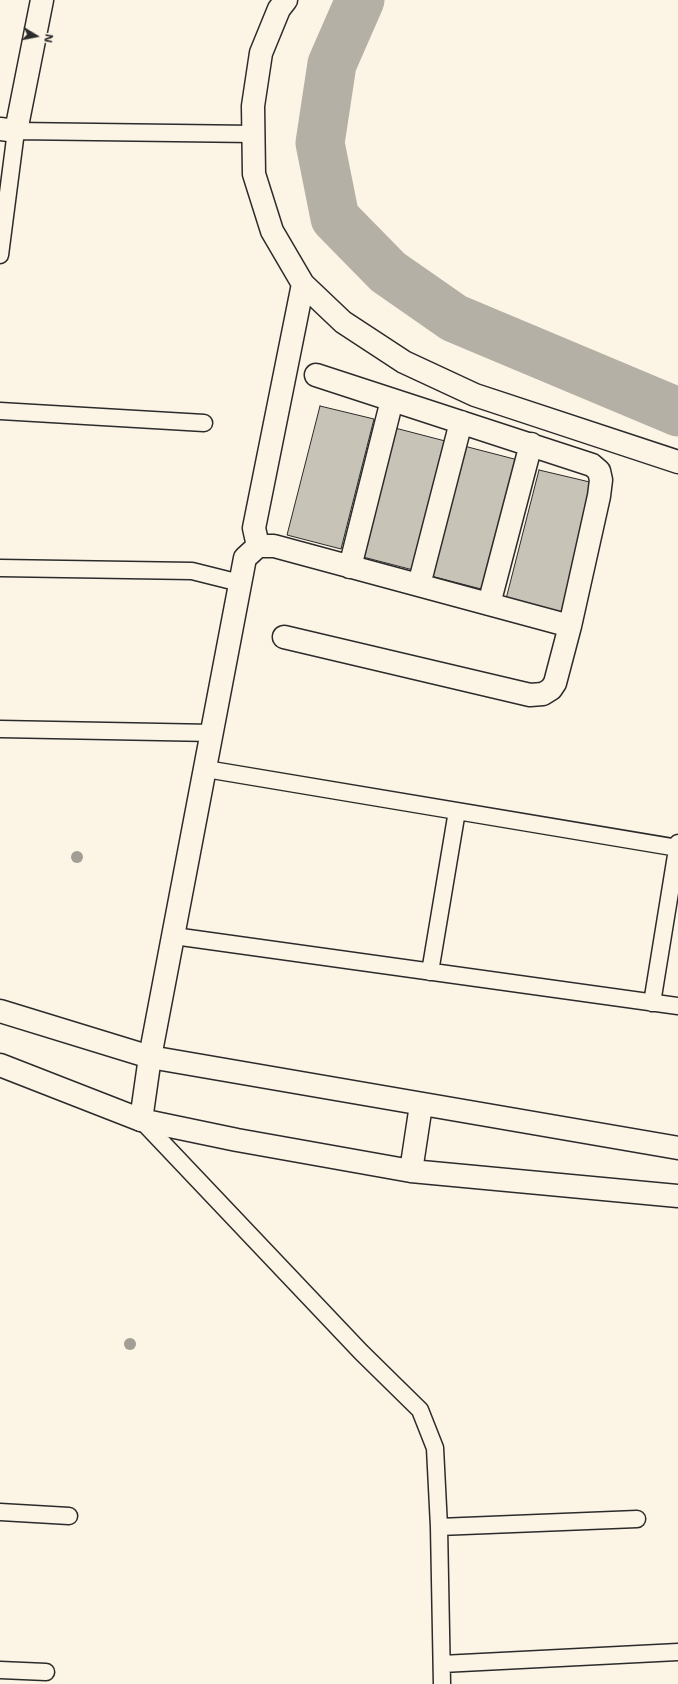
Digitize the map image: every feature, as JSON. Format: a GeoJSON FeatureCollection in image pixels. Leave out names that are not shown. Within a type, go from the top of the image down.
{"type":"FeatureCollection","features":[{"type":"Feature","properties":{"kind":"street"},"geometry":{"type":"LineString","coordinates":[[8,130],[42,0]]}},
{"type":"Feature","properties":{"kind":"street"},"geometry":{"type":"LineString","coordinates":[[286,0],[279,9],[261,53],[253,106],[254,174],[272,231],[303,284],[343,322],[404,362],[475,395],[678,462]]}},
{"type":"Feature","properties":{"kind":"street"},"geometry":{"type":"LineString","coordinates":[[258,546],[254,528],[303,284]]}},
{"type":"Feature","properties":{"kind":"street"},"geometry":{"type":"LineString","coordinates":[[284,637],[530,695],[543,694],[551,689],[555,684],[570,626],[599,496],[601,480],[599,471],[592,464],[316,376]]}},
{"type":"Feature","properties":{"kind":"street"},"geometry":{"type":"LineString","coordinates":[[350,567],[392,400]]}},
{"type":"Feature","properties":{"kind":"street"},"geometry":{"type":"LineString","coordinates":[[420,585],[461,422]]}},
{"type":"Feature","properties":{"kind":"street"},"geometry":{"type":"LineString","coordinates":[[489,604],[531,444]]}},
{"type":"Feature","properties":{"kind":"street"},"geometry":{"type":"LineString","coordinates":[[141,1120],[150,1057],[213,733],[245,558],[258,546],[274,546],[570,626]]}},
{"type":"Feature","properties":{"kind":"street"},"geometry":{"type":"LineString","coordinates":[[0,1010],[150,1057],[421,1105],[678,1148]]}},
{"type":"Feature","properties":{"kind":"street"},"geometry":{"type":"LineString","coordinates":[[0,1065],[141,1120],[236,1140],[411,1171],[678,1196]]}},
{"type":"Feature","properties":{"kind":"street"},"geometry":{"type":"LineString","coordinates":[[411,1171],[421,1105]]}},
{"type":"Feature","properties":{"kind":"street"},"geometry":{"type":"LineString","coordinates":[[624,1139],[678,1138]]}},
{"type":"Feature","properties":{"kind":"lane"},"geometry":{"type":"LineString","coordinates":[[0,255],[8,130],[254,134]]}},
{"type":"Feature","properties":{"kind":"lane"},"geometry":{"type":"LineString","coordinates":[[0,411],[204,422]]}},
{"type":"Feature","properties":{"kind":"lane"},"geometry":{"type":"LineString","coordinates":[[0,568],[192,571],[240,583]]}},
{"type":"Feature","properties":{"kind":"lane"},"geometry":{"type":"LineString","coordinates":[[0,728],[213,733]]}},
{"type":"Feature","properties":{"kind":"lane"},"geometry":{"type":"LineString","coordinates":[[206,769],[678,846],[652,1003]]}},
{"type":"Feature","properties":{"kind":"lane"},"geometry":{"type":"LineString","coordinates":[[430,972],[457,811]]}},
{"type":"Feature","properties":{"kind":"lane"},"geometry":{"type":"LineString","coordinates":[[174,936],[678,1006]]}},
{"type":"Feature","properties":{"kind":"lane"},"geometry":{"type":"LineString","coordinates":[[141,1120],[361,1352],[420,1410],[435,1448],[439,1527],[442,1684]]}},
{"type":"Feature","properties":{"kind":"lane"},"geometry":{"type":"LineString","coordinates":[[0,1512],[69,1516]]}},
{"type":"Feature","properties":{"kind":"lane"},"geometry":{"type":"LineString","coordinates":[[439,1527],[637,1519]]}},
{"type":"Feature","properties":{"kind":"lane"},"geometry":{"type":"LineString","coordinates":[[442,1664],[678,1652]]}},
{"type":"Feature","properties":{"kind":"lane"},"geometry":{"type":"LineString","coordinates":[[0,1670],[46,1672]]}},
{"type":"Feature","properties":{"kind":"building"},"geometry":{"type":"Polygon","coordinates":[[[320,406],[374,419],[341,549],[287,535],[320,406]]]}},
{"type":"Feature","properties":{"kind":"building"},"geometry":{"type":"Polygon","coordinates":[[[395,428],[449,442],[417,571],[363,557],[395,428]]]}},
{"type":"Feature","properties":{"kind":"building"},"geometry":{"type":"Polygon","coordinates":[[[464,446],[518,460],[485,590],[431,576],[464,446]]]}},
{"type":"Feature","properties":{"kind":"building"},"geometry":{"type":"Polygon","coordinates":[[[539,470],[594,483],[561,613],[506,599],[539,470]]]}},
{"type":"Feature","properties":{"kind":"waterway"},"geometry":{"type":"LineString","coordinates":[[360,0],[332,64],[320,143],[335,218],[388,272],[454,318],[678,412]]}}]}
